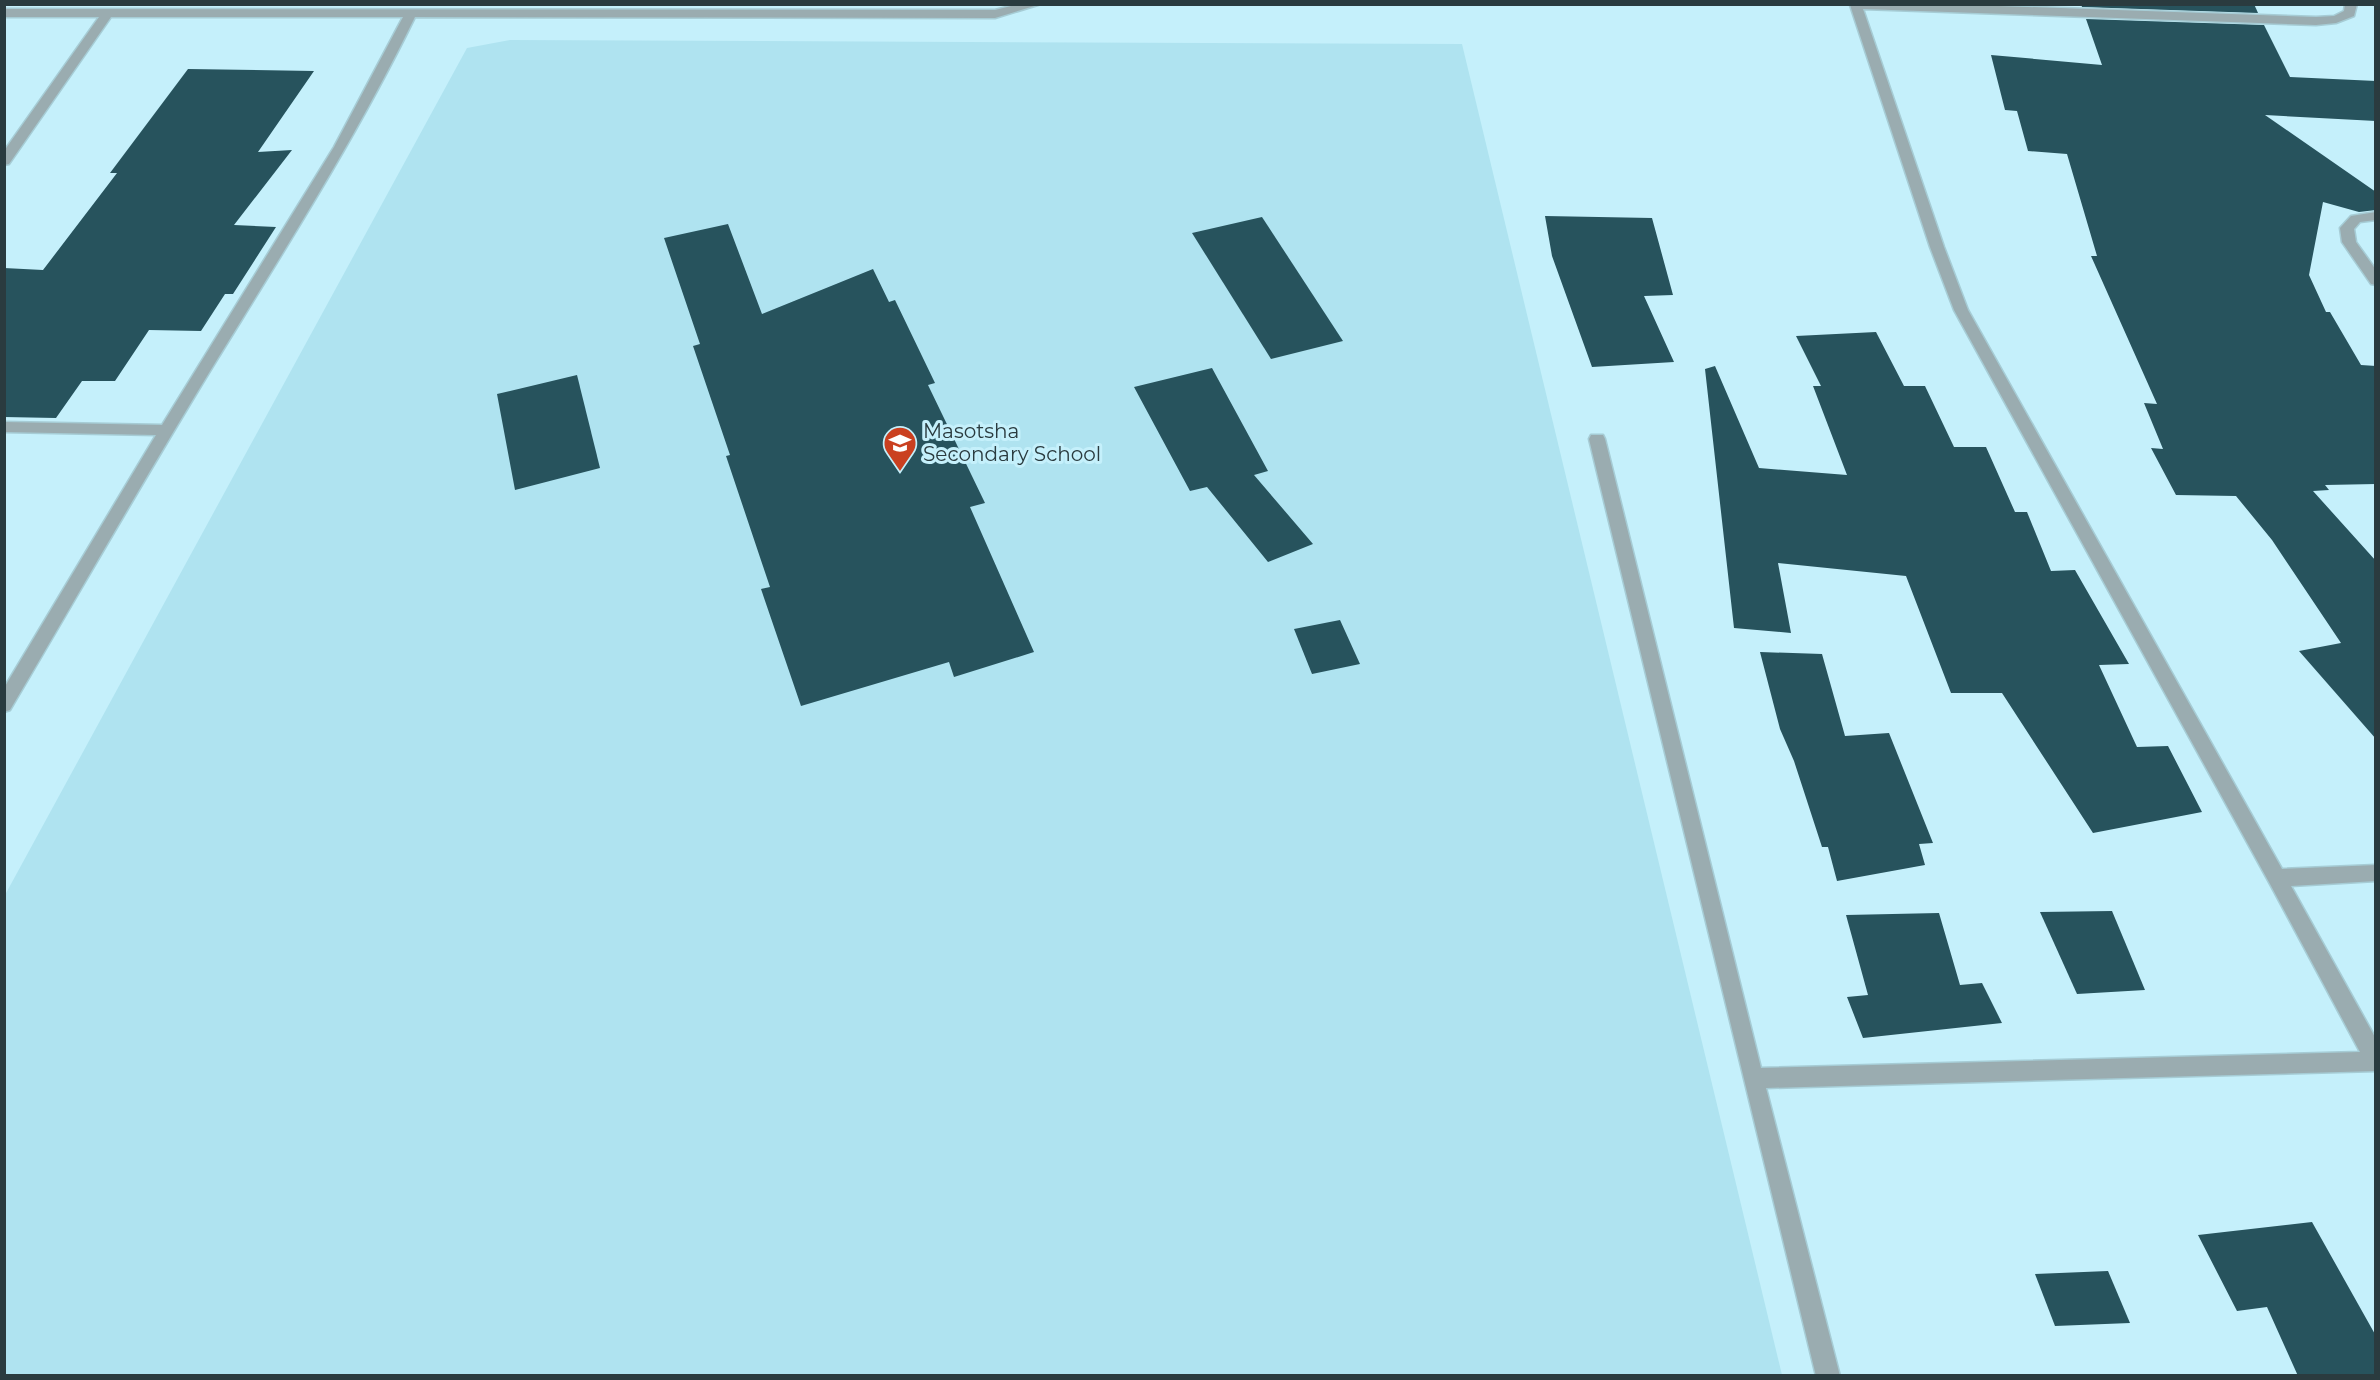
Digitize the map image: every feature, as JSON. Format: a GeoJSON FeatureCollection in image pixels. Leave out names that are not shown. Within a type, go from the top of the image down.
{"type":"FeatureCollection","features":[{"type":"Feature","properties":{"kind":"street"},"geometry":{"type":"LineString","coordinates":[[4,13],[108,13],[289,8],[410,15],[995,14],[1035,4]]}},
{"type":"Feature","properties":{"kind":"street"},"geometry":{"type":"LineString","coordinates":[[1753,1078],[2375,1061],[2277,878],[1961,310],[1937,247],[1856,4],[2316,21],[2336,19],[2350,13],[2351,4]]}},
{"type":"Feature","properties":{"kind":"street"},"geometry":{"type":"LineString","coordinates":[[4,161],[108,13]]}},
{"type":"Feature","properties":{"kind":"street"},"geometry":{"type":"LineString","coordinates":[[4,705],[166,430],[336,155],[386,66],[410,15]]}},
{"type":"Feature","properties":{"kind":"street"},"geometry":{"type":"LineString","coordinates":[[2376,216],[2356,219],[2347,228],[2349,242],[2376,281]]}},
{"type":"Feature","properties":{"kind":"street"},"geometry":{"type":"LineString","coordinates":[[4,427],[166,430]]}},
{"type":"Feature","properties":{"kind":"street"},"geometry":{"type":"LineString","coordinates":[[1598,439],[1828,1376]]}},
{"type":"Feature","properties":{"kind":"street"},"geometry":{"type":"LineString","coordinates":[[2277,878],[2376,873]]}},
{"type":"Feature","properties":{"kind":"shaded area","name":"Masotsha Secondary School"},"geometry":{"type":"Polygon","coordinates":[[[510,40],[1462,44],[1782,1375],[5,1376],[5,895],[467,48],[510,40]]]}},
{"type":"Feature","properties":{"kind":"building"},"geometry":{"type":"Polygon","coordinates":[[[2081,4],[2254,4],[2258,13],[2082,7],[2081,4]]]}},
{"type":"Feature","properties":{"kind":"building"},"geometry":{"type":"Polygon","coordinates":[[[2086,19],[2264,25],[2290,77],[2376,81],[2376,121],[2265,115],[2376,192],[2376,210],[2359,212],[2323,202],[2309,275],[2326,312],[2330,312],[2361,365],[2376,366],[2376,484],[2325,485],[2329,490],[2313,491],[2376,561],[2376,739],[2299,651],[2341,643],[2272,540],[2236,496],[2176,495],[2151,448],[2163,449],[2144,403],[2157,404],[2091,256],[2097,256],[2067,154],[2028,151],[2017,111],[2005,110],[1991,55],[2102,65],[2086,19]]]}},
{"type":"Feature","properties":{"kind":"building"},"geometry":{"type":"Polygon","coordinates":[[[188,69],[314,71],[258,152],[292,150],[234,225],[276,227],[233,294],[225,294],[201,331],[149,330],[115,381],[82,381],[56,418],[4,417],[4,268],[43,270],[117,173],[110,173],[188,69]]]}},
{"type":"Feature","properties":{"kind":"building"},"geometry":{"type":"Polygon","coordinates":[[[1545,216],[1652,218],[1673,295],[1644,296],[1674,362],[1592,367],[1552,256],[1545,216]]]}},
{"type":"Feature","properties":{"kind":"building"},"geometry":{"type":"Polygon","coordinates":[[[1262,217],[1343,341],[1271,359],[1192,233],[1262,217]]]}},
{"type":"Feature","properties":{"kind":"building"},"geometry":{"type":"Polygon","coordinates":[[[728,224],[762,314],[873,269],[889,302],[895,300],[935,383],[928,385],[985,503],[970,507],[1034,652],[954,677],[949,662],[801,706],[761,589],[770,587],[726,456],[730,455],[693,346],[700,344],[664,238],[728,224]]]}},
{"type":"Feature","properties":{"kind":"building"},"geometry":{"type":"Polygon","coordinates":[[[1876,332],[1904,386],[1925,386],[1954,447],[1986,447],[2015,512],[2027,512],[2051,571],[2075,570],[2129,664],[2099,665],[2137,747],[2168,746],[2202,812],[2093,833],[2002,693],[1951,693],[1906,576],[1778,563],[1791,633],[1734,628],[1705,369],[1715,366],[1759,468],[1847,475],[1813,386],[1821,386],[1796,336],[1876,332]]]}},
{"type":"Feature","properties":{"kind":"building"},"geometry":{"type":"Polygon","coordinates":[[[1212,368],[1268,471],[1254,475],[1313,544],[1268,562],[1207,487],[1190,491],[1134,387],[1212,368]]]}},
{"type":"Feature","properties":{"kind":"building"},"geometry":{"type":"Polygon","coordinates":[[[577,375],[600,468],[515,490],[497,394],[577,375]]]}},
{"type":"Feature","properties":{"kind":"building"},"geometry":{"type":"Polygon","coordinates":[[[1340,620],[1360,664],[1312,674],[1294,629],[1340,620]]]}},
{"type":"Feature","properties":{"kind":"building"},"geometry":{"type":"Polygon","coordinates":[[[1760,652],[1822,654],[1845,736],[1889,733],[1933,843],[1919,844],[1925,865],[1837,881],[1828,847],[1822,847],[1794,761],[1780,729],[1760,652]]]}},
{"type":"Feature","properties":{"kind":"building"},"geometry":{"type":"Polygon","coordinates":[[[2112,911],[2145,990],[2077,994],[2040,912],[2112,911]]]}},
{"type":"Feature","properties":{"kind":"building"},"geometry":{"type":"Polygon","coordinates":[[[1939,913],[1960,985],[1982,983],[2002,1023],[1863,1038],[1847,997],[1868,995],[1846,915],[1939,913]]]}},
{"type":"Feature","properties":{"kind":"building"},"geometry":{"type":"Polygon","coordinates":[[[2312,1222],[2376,1336],[2376,1376],[2298,1376],[2267,1307],[2237,1311],[2198,1235],[2312,1222]]]}},
{"type":"Feature","properties":{"kind":"building"},"geometry":{"type":"Polygon","coordinates":[[[2108,1271],[2130,1323],[2055,1326],[2035,1274],[2108,1271]]]}},
{"type":"Feature","properties":{"kind":"place","name":"Masotsha Secondary School"},"geometry":{"type":"Point","coordinates":[900,472]}}]}
